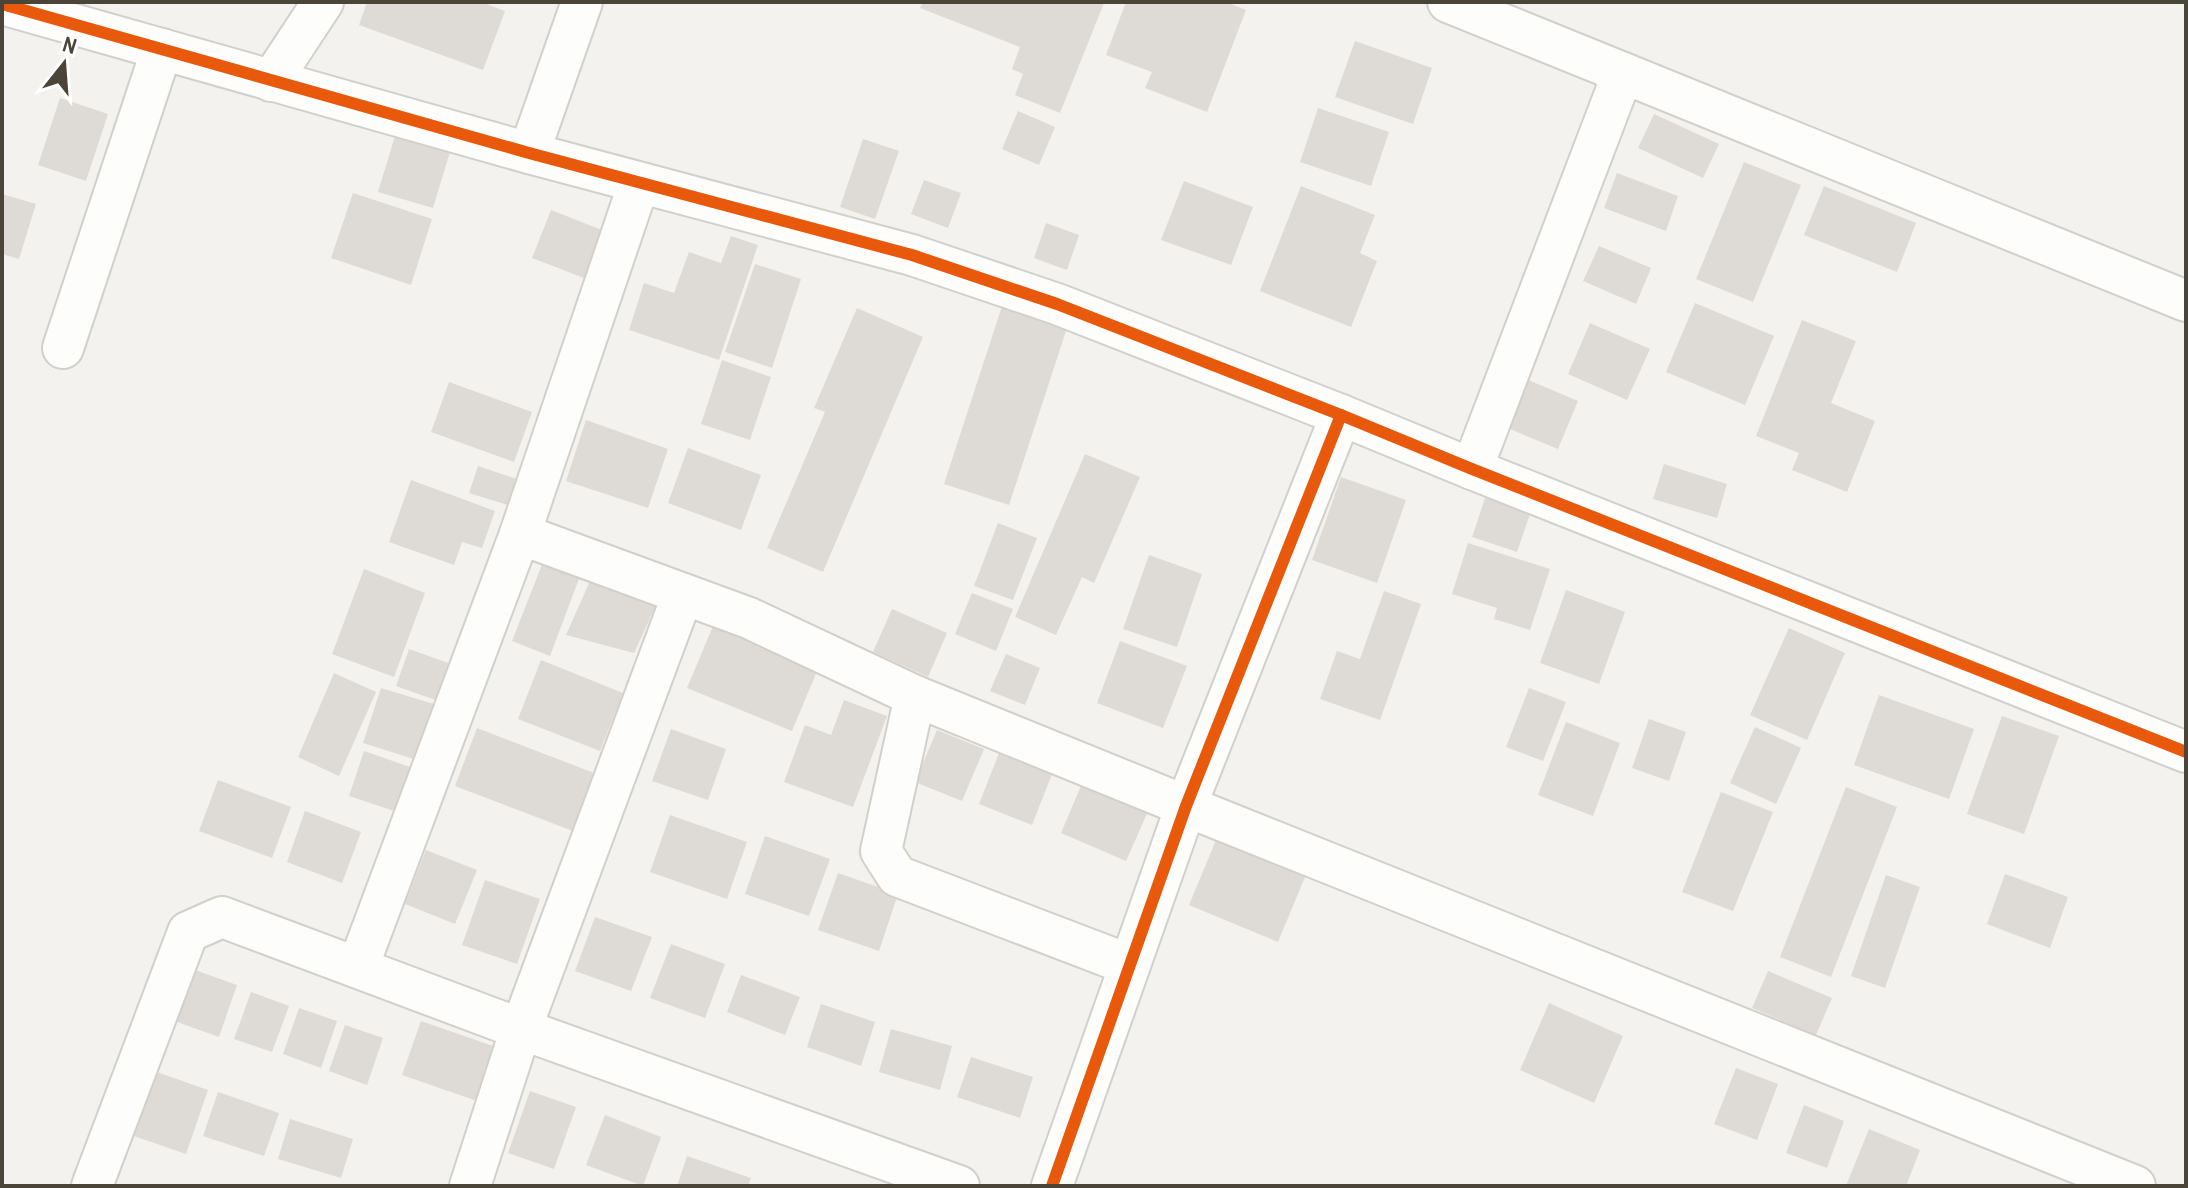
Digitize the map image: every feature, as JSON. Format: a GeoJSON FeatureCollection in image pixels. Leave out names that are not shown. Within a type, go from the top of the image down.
{"type":"FeatureCollection","features":[{"type":"Feature","properties":{"kind":"street"},"geometry":{"type":"LineString","coordinates":[[271,81],[323,2]]}},
{"type":"Feature","properties":{"kind":"street"},"geometry":{"type":"LineString","coordinates":[[529,153],[582,2]]}},
{"type":"Feature","properties":{"kind":"street"},"geometry":{"type":"LineString","coordinates":[[1448,2],[2186,301]]}},
{"type":"Feature","properties":{"kind":"street"},"geometry":{"type":"LineString","coordinates":[[2,4],[529,153],[912,255],[1057,304],[2186,752]]}},
{"type":"Feature","properties":{"kind":"street"},"geometry":{"type":"LineString","coordinates":[[63,348],[162,49]]}},
{"type":"Feature","properties":{"kind":"street"},"geometry":{"type":"LineString","coordinates":[[1472,469],[1623,73]]}},
{"type":"Feature","properties":{"kind":"street"},"geometry":{"type":"LineString","coordinates":[[358,967],[520,534],[639,183]]}},
{"type":"Feature","properties":{"kind":"street"},"geometry":{"type":"LineString","coordinates":[[1052,1186],[1186,806],[1341,415]]}},
{"type":"Feature","properties":{"kind":"street"},"geometry":{"type":"LineString","coordinates":[[520,534],[749,618],[915,696],[2135,1186]]}},
{"type":"Feature","properties":{"kind":"street"},"geometry":{"type":"LineString","coordinates":[[470,1186],[521,1029],[683,594]]}},
{"type":"Feature","properties":{"kind":"street"},"geometry":{"type":"LineString","coordinates":[[915,696],[881,851],[897,876],[1130,965]]}},
{"type":"Feature","properties":{"kind":"street"},"geometry":{"type":"LineString","coordinates":[[92,1186],[188,932],[222,917],[521,1029],[959,1186]]}},
{"type":"Feature","properties":{"kind":"building"},"geometry":{"type":"Polygon","coordinates":[[[367,2],[481,2],[505,11],[483,70],[359,25],[367,2]]]}},
{"type":"Feature","properties":{"kind":"building"},"geometry":{"type":"Polygon","coordinates":[[[923,2],[1104,3],[1060,113],[1015,95],[1023,74],[1012,69],[1020,47],[920,8],[923,2]]]}},
{"type":"Feature","properties":{"kind":"building"},"geometry":{"type":"Polygon","coordinates":[[[1126,2],[1226,2],[1246,10],[1207,112],[1145,88],[1152,72],[1106,55],[1126,2]]]}},
{"type":"Feature","properties":{"kind":"building"},"geometry":{"type":"Polygon","coordinates":[[[1355,41],[1432,68],[1413,124],[1335,97],[1355,41]]]}},
{"type":"Feature","properties":{"kind":"building"},"geometry":{"type":"Polygon","coordinates":[[[60,98],[108,114],[86,181],[38,165],[60,98]]]}},
{"type":"Feature","properties":{"kind":"building"},"geometry":{"type":"Polygon","coordinates":[[[1318,108],[1389,132],[1371,186],[1300,162],[1318,108]]]}},
{"type":"Feature","properties":{"kind":"building"},"geometry":{"type":"Polygon","coordinates":[[[1018,111],[1055,127],[1039,165],[1002,149],[1018,111]]]}},
{"type":"Feature","properties":{"kind":"building"},"geometry":{"type":"Polygon","coordinates":[[[1654,114],[1719,144],[1703,178],[1638,148],[1654,114]]]}},
{"type":"Feature","properties":{"kind":"building"},"geometry":{"type":"Polygon","coordinates":[[[395,136],[450,152],[433,208],[378,192],[395,136]]]}},
{"type":"Feature","properties":{"kind":"building"},"geometry":{"type":"Polygon","coordinates":[[[863,139],[899,151],[875,219],[840,207],[863,139]]]}},
{"type":"Feature","properties":{"kind":"building"},"geometry":{"type":"Polygon","coordinates":[[[1744,162],[1801,185],[1753,302],[1696,279],[1744,162]]]}},
{"type":"Feature","properties":{"kind":"building"},"geometry":{"type":"Polygon","coordinates":[[[1617,173],[1678,196],[1666,231],[1604,208],[1617,173]]]}},
{"type":"Feature","properties":{"kind":"building"},"geometry":{"type":"Polygon","coordinates":[[[924,180],[961,193],[948,228],[911,214],[924,180]]]}},
{"type":"Feature","properties":{"kind":"building"},"geometry":{"type":"Polygon","coordinates":[[[1184,181],[1253,207],[1231,265],[1161,240],[1184,181]]]}},
{"type":"Feature","properties":{"kind":"building"},"geometry":{"type":"Polygon","coordinates":[[[1301,186],[1375,215],[1360,253],[1377,261],[1351,327],[1260,291],[1301,186]]]}},
{"type":"Feature","properties":{"kind":"building"},"geometry":{"type":"Polygon","coordinates":[[[1824,186],[1916,223],[1897,272],[1804,235],[1824,186]]]}},
{"type":"Feature","properties":{"kind":"building"},"geometry":{"type":"Polygon","coordinates":[[[353,193],[432,219],[411,285],[331,258],[353,193]]]}},
{"type":"Feature","properties":{"kind":"building"},"geometry":{"type":"Polygon","coordinates":[[[2,194],[36,204],[19,259],[2,254],[2,194]]]}},
{"type":"Feature","properties":{"kind":"building"},"geometry":{"type":"Polygon","coordinates":[[[551,210],[602,230],[584,278],[532,258],[551,210]]]}},
{"type":"Feature","properties":{"kind":"building"},"geometry":{"type":"Polygon","coordinates":[[[1046,223],[1079,235],[1067,270],[1034,258],[1046,223]]]}},
{"type":"Feature","properties":{"kind":"building"},"geometry":{"type":"Polygon","coordinates":[[[731,236],[758,245],[719,360],[629,330],[644,283],[674,293],[689,252],[721,263],[731,236]]]}},
{"type":"Feature","properties":{"kind":"building"},"geometry":{"type":"Polygon","coordinates":[[[1599,246],[1651,268],[1636,304],[1583,281],[1599,246]]]}},
{"type":"Feature","properties":{"kind":"building"},"geometry":{"type":"Polygon","coordinates":[[[755,264],[801,279],[772,368],[725,352],[755,264]]]}},
{"type":"Feature","properties":{"kind":"building"},"geometry":{"type":"Polygon","coordinates":[[[1003,303],[1068,325],[1009,505],[944,484],[1003,303]]]}},
{"type":"Feature","properties":{"kind":"building"},"geometry":{"type":"Polygon","coordinates":[[[1695,303],[1774,336],[1745,405],[1666,372],[1695,303]]]}},
{"type":"Feature","properties":{"kind":"building"},"geometry":{"type":"Polygon","coordinates":[[[857,308],[923,337],[823,572],[767,548],[825,412],[814,408],[857,308]]]}},
{"type":"Feature","properties":{"kind":"building"},"geometry":{"type":"Polygon","coordinates":[[[1802,320],[1856,341],[1831,403],[1875,421],[1847,492],[1792,470],[1799,453],[1756,436],[1802,320]]]}},
{"type":"Feature","properties":{"kind":"building"},"geometry":{"type":"Polygon","coordinates":[[[1590,323],[1650,349],[1627,400],[1568,374],[1590,323]]]}},
{"type":"Feature","properties":{"kind":"building"},"geometry":{"type":"Polygon","coordinates":[[[722,360],[771,377],[750,440],[701,424],[722,360]]]}},
{"type":"Feature","properties":{"kind":"building"},"geometry":{"type":"Polygon","coordinates":[[[1526,379],[1578,401],[1558,449],[1505,427],[1526,379]]]}},
{"type":"Feature","properties":{"kind":"building"},"geometry":{"type":"Polygon","coordinates":[[[449,382],[532,412],[514,462],[431,432],[449,382]]]}},
{"type":"Feature","properties":{"kind":"building"},"geometry":{"type":"Polygon","coordinates":[[[586,420],[668,449],[648,508],[566,481],[586,420]]]}},
{"type":"Feature","properties":{"kind":"building"},"geometry":{"type":"Polygon","coordinates":[[[688,448],[761,475],[741,530],[668,503],[688,448]]]}},
{"type":"Feature","properties":{"kind":"building"},"geometry":{"type":"Polygon","coordinates":[[[1085,454],[1140,477],[1094,583],[1082,577],[1056,635],[1015,617],[1085,454]]]}},
{"type":"Feature","properties":{"kind":"building"},"geometry":{"type":"Polygon","coordinates":[[[1664,464],[1727,484],[1717,518],[1653,499],[1664,464]]]}},
{"type":"Feature","properties":{"kind":"building"},"geometry":{"type":"Polygon","coordinates":[[[478,466],[526,482],[517,508],[469,493],[478,466]]]}},
{"type":"Feature","properties":{"kind":"building"},"geometry":{"type":"Polygon","coordinates":[[[1341,477],[1406,500],[1377,583],[1312,560],[1341,477]]]}},
{"type":"Feature","properties":{"kind":"building"},"geometry":{"type":"Polygon","coordinates":[[[411,480],[495,511],[482,548],[462,542],[454,565],[389,542],[411,480]]]}},
{"type":"Feature","properties":{"kind":"building"},"geometry":{"type":"Polygon","coordinates":[[[1486,495],[1531,511],[1517,552],[1472,537],[1486,495]]]}},
{"type":"Feature","properties":{"kind":"building"},"geometry":{"type":"Polygon","coordinates":[[[998,523],[1037,538],[1013,600],[974,586],[998,523]]]}},
{"type":"Feature","properties":{"kind":"building"},"geometry":{"type":"Polygon","coordinates":[[[1468,543],[1550,569],[1530,630],[1494,619],[1497,608],[1452,594],[1468,543]]]}},
{"type":"Feature","properties":{"kind":"building"},"geometry":{"type":"Polygon","coordinates":[[[1149,555],[1202,574],[1177,647],[1123,629],[1149,555]]]}},
{"type":"Feature","properties":{"kind":"building"},"geometry":{"type":"Polygon","coordinates":[[[543,562],[580,576],[550,656],[512,641],[543,562]]]}},
{"type":"Feature","properties":{"kind":"building"},"geometry":{"type":"Polygon","coordinates":[[[364,569],[425,593],[394,677],[332,654],[364,569]]]}},
{"type":"Feature","properties":{"kind":"building"},"geometry":{"type":"Polygon","coordinates":[[[590,581],[656,605],[634,653],[566,635],[590,581]]]}},
{"type":"Feature","properties":{"kind":"building"},"geometry":{"type":"Polygon","coordinates":[[[1566,590],[1625,612],[1599,684],[1540,663],[1566,590]]]}},
{"type":"Feature","properties":{"kind":"building"},"geometry":{"type":"Polygon","coordinates":[[[1384,591],[1421,604],[1380,720],[1320,699],[1337,651],[1360,659],[1384,591]]]}},
{"type":"Feature","properties":{"kind":"building"},"geometry":{"type":"Polygon","coordinates":[[[972,593],[1013,609],[996,651],[955,634],[972,593]]]}},
{"type":"Feature","properties":{"kind":"building"},"geometry":{"type":"Polygon","coordinates":[[[892,609],[947,633],[928,677],[873,652],[892,609]]]}},
{"type":"Feature","properties":{"kind":"building"},"geometry":{"type":"Polygon","coordinates":[[[713,626],[818,669],[792,731],[687,688],[713,626]]]}},
{"type":"Feature","properties":{"kind":"building"},"geometry":{"type":"Polygon","coordinates":[[[1789,628],[1845,653],[1807,740],[1750,715],[1789,628]]]}},
{"type":"Feature","properties":{"kind":"building"},"geometry":{"type":"Polygon","coordinates":[[[1120,641],[1187,666],[1163,728],[1097,703],[1120,641]]]}},
{"type":"Feature","properties":{"kind":"building"},"geometry":{"type":"Polygon","coordinates":[[[409,649],[454,665],[441,702],[396,686],[409,649]]]}},
{"type":"Feature","properties":{"kind":"building"},"geometry":{"type":"Polygon","coordinates":[[[1006,654],[1040,668],[1025,705],[990,691],[1006,654]]]}},
{"type":"Feature","properties":{"kind":"building"},"geometry":{"type":"Polygon","coordinates":[[[541,660],[623,693],[600,751],[518,719],[541,660]]]}},
{"type":"Feature","properties":{"kind":"building"},"geometry":{"type":"Polygon","coordinates":[[[334,673],[376,692],[339,776],[298,757],[334,673]]]}},
{"type":"Feature","properties":{"kind":"building"},"geometry":{"type":"Polygon","coordinates":[[[381,688],[434,704],[417,760],[363,743],[381,688]]]}},
{"type":"Feature","properties":{"kind":"building"},"geometry":{"type":"Polygon","coordinates":[[[1529,688],[1566,702],[1543,761],[1506,747],[1529,688]]]}},
{"type":"Feature","properties":{"kind":"building"},"geometry":{"type":"Polygon","coordinates":[[[1879,695],[1974,729],[1949,799],[1854,765],[1879,695]]]}},
{"type":"Feature","properties":{"kind":"building"},"geometry":{"type":"Polygon","coordinates":[[[844,700],[887,716],[853,807],[784,782],[805,725],[831,735],[844,700]]]}},
{"type":"Feature","properties":{"kind":"building"},"geometry":{"type":"Polygon","coordinates":[[[2002,716],[2059,736],[2024,834],[1967,814],[2002,716]]]}},
{"type":"Feature","properties":{"kind":"building"},"geometry":{"type":"Polygon","coordinates":[[[1649,719],[1686,732],[1669,781],[1632,768],[1649,719]]]}},
{"type":"Feature","properties":{"kind":"building"},"geometry":{"type":"Polygon","coordinates":[[[1566,722],[1620,743],[1593,816],[1538,795],[1566,722]]]}},
{"type":"Feature","properties":{"kind":"building"},"geometry":{"type":"Polygon","coordinates":[[[1755,727],[1801,748],[1776,804],[1730,783],[1755,727]]]}},
{"type":"Feature","properties":{"kind":"building"},"geometry":{"type":"Polygon","coordinates":[[[477,728],[594,773],[573,831],[455,786],[477,728]]]}},
{"type":"Feature","properties":{"kind":"building"},"geometry":{"type":"Polygon","coordinates":[[[671,729],[726,749],[708,800],[652,781],[671,729]]]}},
{"type":"Feature","properties":{"kind":"building"},"geometry":{"type":"Polygon","coordinates":[[[937,730],[984,749],[962,801],[915,782],[937,730]]]}},
{"type":"Feature","properties":{"kind":"building"},"geometry":{"type":"Polygon","coordinates":[[[1001,748],[1054,769],[1032,825],[979,804],[1001,748]]]}},
{"type":"Feature","properties":{"kind":"building"},"geometry":{"type":"Polygon","coordinates":[[[364,751],[410,767],[394,811],[349,796],[364,751]]]}},
{"type":"Feature","properties":{"kind":"building"},"geometry":{"type":"Polygon","coordinates":[[[218,780],[291,807],[272,858],[199,831],[218,780]]]}},
{"type":"Feature","properties":{"kind":"building"},"geometry":{"type":"Polygon","coordinates":[[[1083,781],[1149,809],[1126,861],[1061,833],[1083,781]]]}},
{"type":"Feature","properties":{"kind":"building"},"geometry":{"type":"Polygon","coordinates":[[[1846,787],[1897,807],[1831,977],[1780,957],[1846,787]]]}},
{"type":"Feature","properties":{"kind":"building"},"geometry":{"type":"Polygon","coordinates":[[[1721,792],[1773,812],[1733,911],[1682,892],[1721,792]]]}},
{"type":"Feature","properties":{"kind":"building"},"geometry":{"type":"Polygon","coordinates":[[[305,811],[361,832],[342,883],[287,862],[305,811]]]}},
{"type":"Feature","properties":{"kind":"building"},"geometry":{"type":"Polygon","coordinates":[[[670,815],[747,842],[727,899],[650,872],[670,815]]]}},
{"type":"Feature","properties":{"kind":"building"},"geometry":{"type":"Polygon","coordinates":[[[765,836],[830,859],[809,916],[745,894],[765,836]]]}},
{"type":"Feature","properties":{"kind":"building"},"geometry":{"type":"Polygon","coordinates":[[[1216,840],[1305,877],[1278,942],[1189,905],[1216,840]]]}},
{"type":"Feature","properties":{"kind":"building"},"geometry":{"type":"Polygon","coordinates":[[[426,850],[477,870],[455,924],[405,904],[426,850]]]}},
{"type":"Feature","properties":{"kind":"building"},"geometry":{"type":"Polygon","coordinates":[[[838,873],[898,894],[879,951],[818,930],[838,873]]]}},
{"type":"Feature","properties":{"kind":"building"},"geometry":{"type":"Polygon","coordinates":[[[2005,874],[2068,897],[2050,948],[1987,924],[2005,874]]]}},
{"type":"Feature","properties":{"kind":"building"},"geometry":{"type":"Polygon","coordinates":[[[1886,875],[1920,887],[1885,988],[1851,976],[1886,875]]]}},
{"type":"Feature","properties":{"kind":"building"},"geometry":{"type":"Polygon","coordinates":[[[485,880],[540,899],[517,964],[462,945],[485,880]]]}},
{"type":"Feature","properties":{"kind":"building"},"geometry":{"type":"Polygon","coordinates":[[[595,917],[652,937],[631,991],[575,971],[595,917]]]}},
{"type":"Feature","properties":{"kind":"building"},"geometry":{"type":"Polygon","coordinates":[[[671,944],[725,964],[705,1018],[650,998],[671,944]]]}},
{"type":"Feature","properties":{"kind":"building"},"geometry":{"type":"Polygon","coordinates":[[[184,966],[237,985],[219,1037],[166,1018],[184,966]]]}},
{"type":"Feature","properties":{"kind":"building"},"geometry":{"type":"Polygon","coordinates":[[[1768,971],[1832,998],[1816,1035],[1752,1008],[1768,971]]]}},
{"type":"Feature","properties":{"kind":"building"},"geometry":{"type":"Polygon","coordinates":[[[741,975],[800,997],[785,1035],[727,1012],[741,975]]]}},
{"type":"Feature","properties":{"kind":"building"},"geometry":{"type":"Polygon","coordinates":[[[251,992],[289,1006],[272,1052],[234,1039],[251,992]]]}},
{"type":"Feature","properties":{"kind":"building"},"geometry":{"type":"Polygon","coordinates":[[[1549,1003],[1623,1036],[1594,1103],[1520,1070],[1549,1003]]]}},
{"type":"Feature","properties":{"kind":"building"},"geometry":{"type":"Polygon","coordinates":[[[821,1004],[875,1022],[861,1066],[807,1047],[821,1004]]]}},
{"type":"Feature","properties":{"kind":"building"},"geometry":{"type":"Polygon","coordinates":[[[299,1008],[337,1021],[321,1068],[283,1054],[299,1008]]]}},
{"type":"Feature","properties":{"kind":"building"},"geometry":{"type":"Polygon","coordinates":[[[421,1021],[496,1047],[477,1101],[402,1075],[421,1021]]]}},
{"type":"Feature","properties":{"kind":"building"},"geometry":{"type":"Polygon","coordinates":[[[345,1025],[383,1038],[367,1085],[329,1071],[345,1025]]]}},
{"type":"Feature","properties":{"kind":"building"},"geometry":{"type":"Polygon","coordinates":[[[891,1029],[952,1046],[940,1090],[879,1072],[891,1029]]]}},
{"type":"Feature","properties":{"kind":"building"},"geometry":{"type":"Polygon","coordinates":[[[971,1057],[1033,1077],[1020,1118],[957,1097],[971,1057]]]}},
{"type":"Feature","properties":{"kind":"building"},"geometry":{"type":"Polygon","coordinates":[[[1736,1068],[1778,1084],[1757,1140],[1714,1124],[1736,1068]]]}},
{"type":"Feature","properties":{"kind":"building"},"geometry":{"type":"Polygon","coordinates":[[[154,1071],[208,1090],[186,1154],[131,1135],[154,1071]]]}},
{"type":"Feature","properties":{"kind":"building"},"geometry":{"type":"Polygon","coordinates":[[[530,1091],[576,1107],[554,1169],[508,1153],[530,1091]]]}},
{"type":"Feature","properties":{"kind":"building"},"geometry":{"type":"Polygon","coordinates":[[[218,1092],[279,1113],[264,1156],[203,1136],[218,1092]]]}},
{"type":"Feature","properties":{"kind":"building"},"geometry":{"type":"Polygon","coordinates":[[[1804,1105],[1844,1121],[1827,1168],[1786,1153],[1804,1105]]]}},
{"type":"Feature","properties":{"kind":"building"},"geometry":{"type":"Polygon","coordinates":[[[605,1115],[661,1137],[643,1186],[586,1165],[605,1115]]]}},
{"type":"Feature","properties":{"kind":"building"},"geometry":{"type":"Polygon","coordinates":[[[290,1119],[353,1139],[341,1178],[278,1159],[290,1119]]]}},
{"type":"Feature","properties":{"kind":"building"},"geometry":{"type":"Polygon","coordinates":[[[1869,1129],[1920,1150],[1906,1186],[1846,1186],[1869,1129]]]}},
{"type":"Feature","properties":{"kind":"building"},"geometry":{"type":"Polygon","coordinates":[[[687,1156],[751,1178],[748,1186],[677,1186],[687,1156]]]}},
{"type":"Feature","properties":{"kind":"cycle path"},"geometry":{"type":"LineString","coordinates":[[2,4],[529,153],[912,255],[1057,304],[2186,752]]}},
{"type":"Feature","properties":{"kind":"cycle path"},"geometry":{"type":"LineString","coordinates":[[1052,1186],[1186,806],[1341,415]]}}]}
